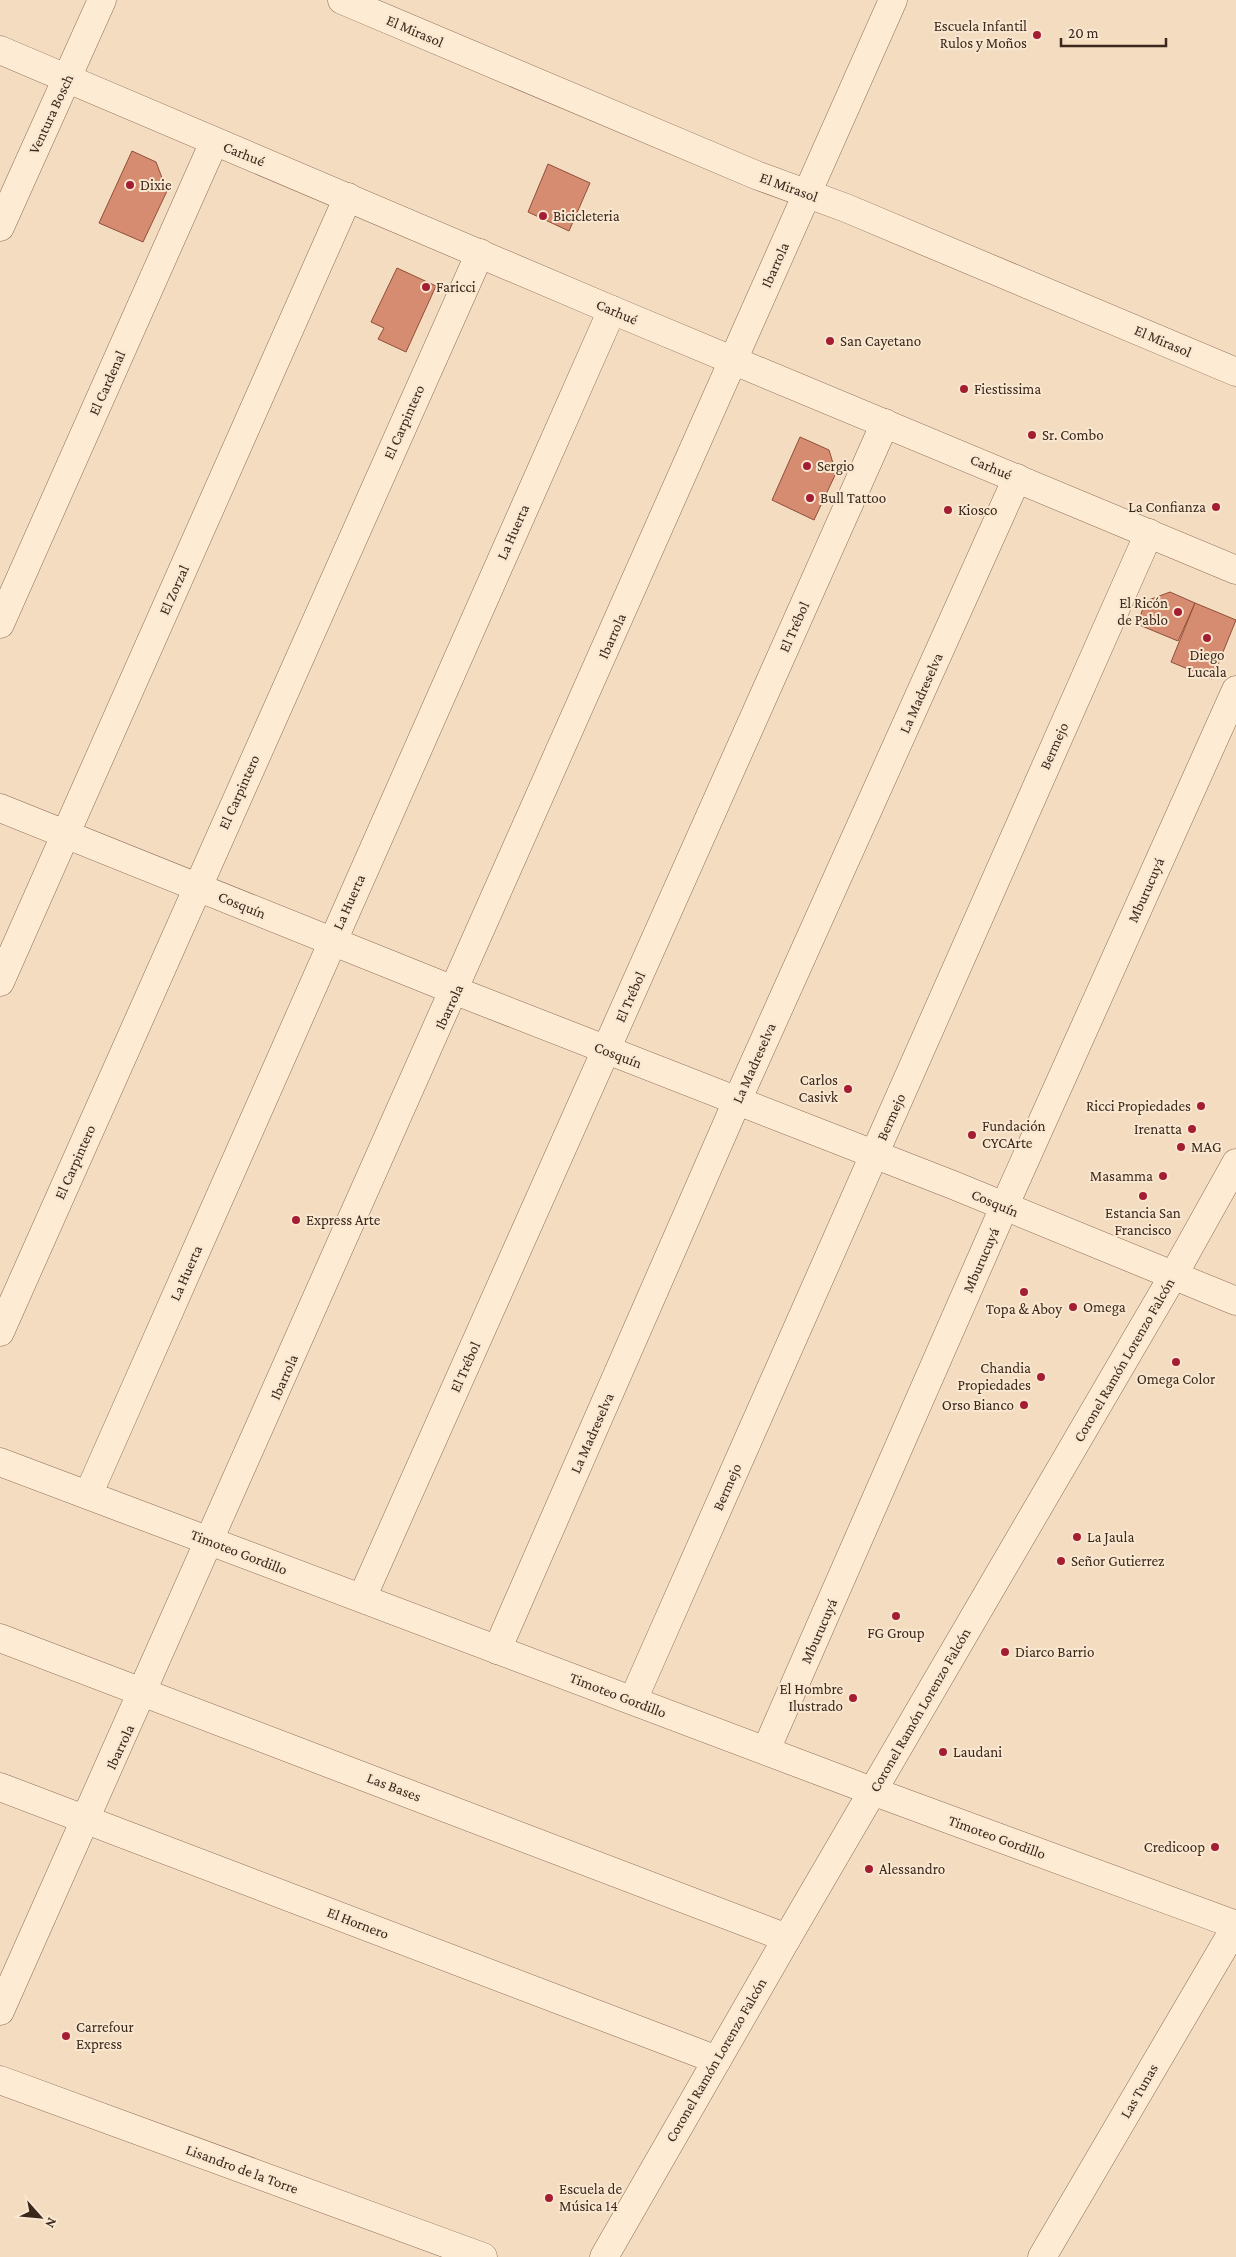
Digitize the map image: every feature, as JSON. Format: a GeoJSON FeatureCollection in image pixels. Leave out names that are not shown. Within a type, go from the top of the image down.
{"type":"FeatureCollection","features":[{"type":"Feature","properties":{"kind":"street","name":"Ventura Bosch"},"geometry":{"type":"LineString","coordinates":[[0,227],[10,176],[68,78],[102,0]]}},
{"type":"Feature","properties":{"kind":"street","name":"El Mirasol"},"geometry":{"type":"LineString","coordinates":[[342,0],[756,175],[808,193],[1236,372]]}},
{"type":"Feature","properties":{"kind":"street","name":"Ibarrola"},"geometry":{"type":"LineString","coordinates":[[0,2011],[145,1692],[893,0]]}},
{"type":"Feature","properties":{"kind":"street","name":"Carhué"},"geometry":{"type":"LineString","coordinates":[[0,50],[612,310],[1236,570]]}},
{"type":"Feature","properties":{"kind":"street","name":"El Cardenal"},"geometry":{"type":"LineString","coordinates":[[0,624],[214,142]]}},
{"type":"Feature","properties":{"kind":"street","name":"El Zorzal"},"geometry":{"type":"LineString","coordinates":[[0,982],[348,197]]}},
{"type":"Feature","properties":{"kind":"street","name":"El Carpintero"},"geometry":{"type":"LineString","coordinates":[[0,1332],[196,887],[480,253]]}},
{"type":"Feature","properties":{"kind":"street","name":"La Huerta"},"geometry":{"type":"LineString","coordinates":[[88,1495],[612,310]]}},
{"type":"Feature","properties":{"kind":"street","name":"El Trébol"},"geometry":{"type":"LineString","coordinates":[[362,1598],[885,423]]}},
{"type":"Feature","properties":{"kind":"street","name":"La Madreselva"},"geometry":{"type":"LineString","coordinates":[[498,1650],[737,1101],[1017,478]]}},
{"type":"Feature","properties":{"kind":"street","name":"Bermejo"},"geometry":{"type":"LineString","coordinates":[[633,1700],[1149,533]]}},
{"type":"Feature","properties":{"kind":"street","name":"Mburucuyá"},"geometry":{"type":"LineString","coordinates":[[766,1750],[1004,1207],[1236,690]]}},
{"type":"Feature","properties":{"kind":"street","name":"Cosquín"},"geometry":{"type":"LineString","coordinates":[[0,808],[606,1051],[874,1154],[1236,1301]]}},
{"type":"Feature","properties":{"kind":"street","name":"Coronel Ramón Lorenzo Falcón"},"geometry":{"type":"LineString","coordinates":[[604,2257],[872,1791],[1173,1276],[1236,1164]]}},
{"type":"Feature","properties":{"kind":"street","name":"Timoteo Gordillo"},"geometry":{"type":"LineString","coordinates":[[0,1462],[872,1791],[1236,1926]]}},
{"type":"Feature","properties":{"kind":"street","name":"Las Bases"},"geometry":{"type":"LineString","coordinates":[[0,1638],[787,1938]]}},
{"type":"Feature","properties":{"kind":"street","name":"El Hornero"},"geometry":{"type":"LineString","coordinates":[[0,1787],[717,2060]]}},
{"type":"Feature","properties":{"kind":"street","name":"Las Tunas"},"geometry":{"type":"LineString","coordinates":[[1042,2257],[1236,1926]]}},
{"type":"Feature","properties":{"kind":"street","name":"Lisandro de la Torre"},"geometry":{"type":"LineString","coordinates":[[0,2080],[483,2257]]}},
{"type":"Feature","properties":{"kind":"building"},"geometry":{"type":"Polygon","coordinates":[[[132,151],[156,162],[167,191],[143,242],[99,223],[132,151]]]}},
{"type":"Feature","properties":{"kind":"building"},"geometry":{"type":"Polygon","coordinates":[[[548,164],[590,183],[569,231],[528,212],[548,164]]]}},
{"type":"Feature","properties":{"kind":"building"},"geometry":{"type":"Polygon","coordinates":[[[397,268],[436,286],[406,352],[378,339],[384,328],[371,322],[397,268]]]}},
{"type":"Feature","properties":{"kind":"building"},"geometry":{"type":"Polygon","coordinates":[[[800,437],[829,450],[836,473],[814,520],[772,500],[800,437]]]}},
{"type":"Feature","properties":{"kind":"building"},"geometry":{"type":"Polygon","coordinates":[[[1170,592],[1195,603],[1178,641],[1137,624],[1146,601],[1170,592]]]}},
{"type":"Feature","properties":{"kind":"building"},"geometry":{"type":"Polygon","coordinates":[[[1195,603],[1236,620],[1212,679],[1171,662],[1195,603]]]}},
{"type":"Feature","properties":{"kind":"place","name":"Escuela Infantil Rulos y Moños"},"geometry":{"type":"Point","coordinates":[1037,35]}},
{"type":"Feature","properties":{"kind":"place","name":"Dixie"},"geometry":{"type":"Point","coordinates":[130,185]}},
{"type":"Feature","properties":{"kind":"place","name":"Bicicleteria"},"geometry":{"type":"Point","coordinates":[543,216]}},
{"type":"Feature","properties":{"kind":"place","name":"Faricci"},"geometry":{"type":"Point","coordinates":[426,287]}},
{"type":"Feature","properties":{"kind":"place","name":"San Cayetano"},"geometry":{"type":"Point","coordinates":[830,341]}},
{"type":"Feature","properties":{"kind":"place","name":"Fiestissima"},"geometry":{"type":"Point","coordinates":[964,389]}},
{"type":"Feature","properties":{"kind":"place","name":"Sr. Combo"},"geometry":{"type":"Point","coordinates":[1032,435]}},
{"type":"Feature","properties":{"kind":"place","name":"Sergio"},"geometry":{"type":"Point","coordinates":[807,466]}},
{"type":"Feature","properties":{"kind":"place","name":"Bull Tattoo"},"geometry":{"type":"Point","coordinates":[810,498]}},
{"type":"Feature","properties":{"kind":"place","name":"La Confianza"},"geometry":{"type":"Point","coordinates":[1216,507]}},
{"type":"Feature","properties":{"kind":"place","name":"Kiosco"},"geometry":{"type":"Point","coordinates":[948,510]}},
{"type":"Feature","properties":{"kind":"place","name":"El Ricón de Pablo"},"geometry":{"type":"Point","coordinates":[1178,612]}},
{"type":"Feature","properties":{"kind":"place","name":"Diego Lucala"},"geometry":{"type":"Point","coordinates":[1207,638]}},
{"type":"Feature","properties":{"kind":"place","name":"Carlos Casivk"},"geometry":{"type":"Point","coordinates":[848,1089]}},
{"type":"Feature","properties":{"kind":"place","name":"Ricci Propiedades"},"geometry":{"type":"Point","coordinates":[1201,1106]}},
{"type":"Feature","properties":{"kind":"place","name":"Irenatta"},"geometry":{"type":"Point","coordinates":[1192,1129]}},
{"type":"Feature","properties":{"kind":"place","name":"Fundación CYCArte"},"geometry":{"type":"Point","coordinates":[972,1135]}},
{"type":"Feature","properties":{"kind":"place","name":"MAG"},"geometry":{"type":"Point","coordinates":[1181,1147]}},
{"type":"Feature","properties":{"kind":"place","name":"Masamma"},"geometry":{"type":"Point","coordinates":[1163,1176]}},
{"type":"Feature","properties":{"kind":"place","name":"Estancia San Francisco"},"geometry":{"type":"Point","coordinates":[1143,1196]}},
{"type":"Feature","properties":{"kind":"place","name":"Express Arte"},"geometry":{"type":"Point","coordinates":[296,1220]}},
{"type":"Feature","properties":{"kind":"place","name":"Topa & Aboy"},"geometry":{"type":"Point","coordinates":[1024,1292]}},
{"type":"Feature","properties":{"kind":"place","name":"Omega"},"geometry":{"type":"Point","coordinates":[1073,1307]}},
{"type":"Feature","properties":{"kind":"place","name":"Omega Color"},"geometry":{"type":"Point","coordinates":[1176,1362]}},
{"type":"Feature","properties":{"kind":"place","name":"Chandia Propiedades"},"geometry":{"type":"Point","coordinates":[1041,1377]}},
{"type":"Feature","properties":{"kind":"place","name":"Orso Bianco"},"geometry":{"type":"Point","coordinates":[1024,1405]}},
{"type":"Feature","properties":{"kind":"place","name":"La Jaula"},"geometry":{"type":"Point","coordinates":[1077,1537]}},
{"type":"Feature","properties":{"kind":"place","name":"Señor Gutierrez"},"geometry":{"type":"Point","coordinates":[1061,1561]}},
{"type":"Feature","properties":{"kind":"place","name":"FG Group"},"geometry":{"type":"Point","coordinates":[896,1616]}},
{"type":"Feature","properties":{"kind":"place","name":"Diarco Barrio"},"geometry":{"type":"Point","coordinates":[1005,1652]}},
{"type":"Feature","properties":{"kind":"place","name":"El Hombre Ilustrado"},"geometry":{"type":"Point","coordinates":[853,1698]}},
{"type":"Feature","properties":{"kind":"place","name":"Laudani"},"geometry":{"type":"Point","coordinates":[943,1752]}},
{"type":"Feature","properties":{"kind":"place","name":"Credicoop"},"geometry":{"type":"Point","coordinates":[1215,1847]}},
{"type":"Feature","properties":{"kind":"place","name":"Alessandro"},"geometry":{"type":"Point","coordinates":[869,1869]}},
{"type":"Feature","properties":{"kind":"place","name":"Carrefour Express"},"geometry":{"type":"Point","coordinates":[66,2036]}},
{"type":"Feature","properties":{"kind":"place","name":"Escuela de Música 14"},"geometry":{"type":"Point","coordinates":[549,2198]}}]}
